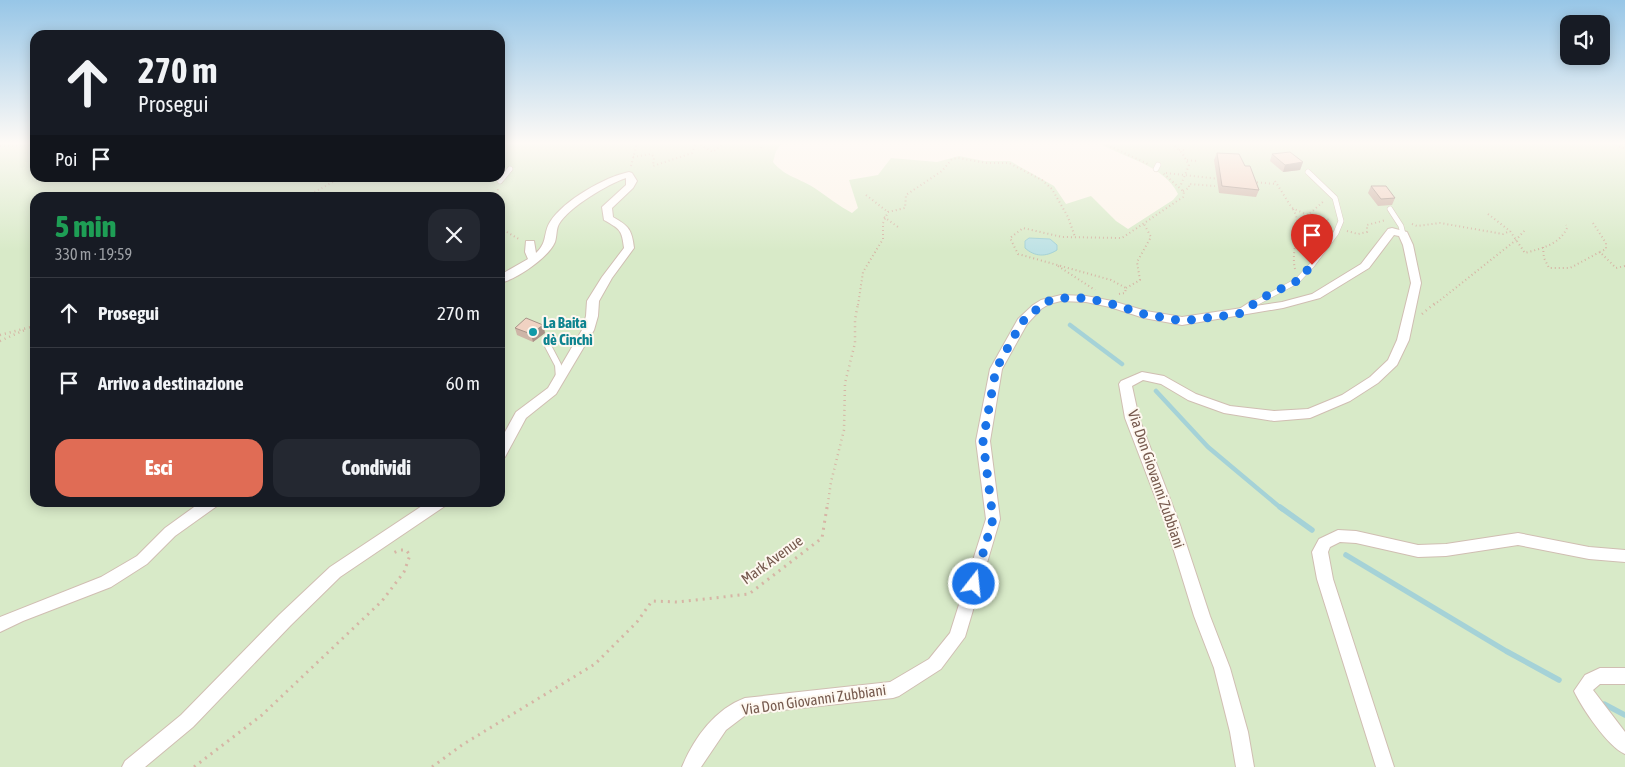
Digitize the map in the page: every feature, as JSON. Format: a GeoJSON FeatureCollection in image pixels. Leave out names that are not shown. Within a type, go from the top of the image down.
{"type":"FeatureCollection","features":[{"type":"Feature","properties":{"kind":"street"},"geometry":{"type":"LineString","coordinates":[[505,277],[541,254],[552,242],[554,223],[578,201],[614,179]]}},
{"type":"Feature","properties":{"kind":"street"},"geometry":{"type":"LineString","coordinates":[[505,444],[521,415],[552,391],[588,330],[592,316],[593,301],[607,277],[628,248],[627,232],[619,224],[608,218],[606,207],[630,186],[632,182],[631,179]]}},
{"type":"Feature","properties":{"kind":"street","name":"Via Don Giovanni Zubbiani"},"geometry":{"type":"LineString","coordinates":[[691,767],[710,736],[722,721],[735,710],[745,706],[893,690],[935,664],[957,637],[993,519],[983,441],[996,369],[1022,322],[1037,307],[1045,302],[1061,298],[1086,298],[1144,314],[1182,321],[1239,314],[1283,305],[1316,296],[1366,266],[1392,231],[1400,227],[1408,245],[1416,283],[1403,340],[1393,362],[1374,380],[1346,398],[1310,413],[1274,416],[1229,410],[1192,397],[1164,380],[1142,376],[1125,384],[1132,418],[1173,525],[1202,616],[1222,668],[1245,767]]}},
{"type":"Feature","properties":{"kind":"street"},"geometry":{"type":"LineString","coordinates":[[530,243],[530,252],[533,259]]}},
{"type":"Feature","properties":{"kind":"street"},"geometry":{"type":"LineString","coordinates":[[0,625],[17,616],[106,582],[142,560],[170,532],[205,507]]}},
{"type":"Feature","properties":{"kind":"street"},"geometry":{"type":"LineString","coordinates":[[131,767],[187,721],[285,620],[336,572],[433,507]]}},
{"type":"Feature","properties":{"kind":"street"},"geometry":{"type":"LineString","coordinates":[[1385,767],[1325,579],[1320,552],[1324,543],[1338,536],[1356,537],[1418,551],[1446,550],[1518,540],[1590,553],[1625,556]]}},
{"type":"Feature","properties":{"kind":"street"},"geometry":{"type":"LineString","coordinates":[[1625,676],[1598,676],[1587,681],[1583,691],[1604,721],[1625,745]]}},
{"type":"Feature","properties":{"kind":"lane"},"geometry":{"type":"LineString","coordinates":[[1239,314],[1264,297],[1297,281],[1336,233],[1341,221],[1335,198],[1315,179]]}},
{"type":"Feature","properties":{"kind":"lane"},"geometry":{"type":"LineString","coordinates":[[1390,209],[1400,227]]}},
{"type":"Feature","properties":{"kind":"lane"},"geometry":{"type":"LineString","coordinates":[[548,346],[558,364],[559,378]]}},
{"type":"Feature","properties":{"kind":"path"},"geometry":{"type":"LineString","coordinates":[[898,227],[884,217],[888,212],[905,208],[906,195],[929,179]]}},
{"type":"Feature","properties":{"kind":"path"},"geometry":{"type":"LineString","coordinates":[[1040,179],[1052,189],[1068,217],[1075,237]]}},
{"type":"Feature","properties":{"kind":"path"},"geometry":{"type":"LineString","coordinates":[[1126,288],[1111,280],[1018,254],[1010,238],[1022,228],[1062,237],[1122,238],[1183,197],[1183,191],[1169,179]]}},
{"type":"Feature","properties":{"kind":"path"},"geometry":{"type":"LineString","coordinates":[[1180,187],[1184,179]]}},
{"type":"Feature","properties":{"kind":"path"},"geometry":{"type":"LineString","coordinates":[[1207,179],[1225,179]]}},
{"type":"Feature","properties":{"kind":"path"},"geometry":{"type":"LineString","coordinates":[[315,192],[333,182]]}},
{"type":"Feature","properties":{"kind":"path"},"geometry":{"type":"LineString","coordinates":[[1252,186],[1250,182],[1276,182],[1296,214],[1299,226],[1292,257]]}},
{"type":"Feature","properties":{"kind":"path"},"geometry":{"type":"LineString","coordinates":[[1183,191],[1189,188],[1189,184],[1215,186]]}},
{"type":"Feature","properties":{"kind":"path"},"geometry":{"type":"LineString","coordinates":[[866,195],[888,212]]}},
{"type":"Feature","properties":{"kind":"path"},"geometry":{"type":"LineString","coordinates":[[1308,215],[1324,201],[1338,209]]}},
{"type":"Feature","properties":{"kind":"path"},"geometry":{"type":"LineString","coordinates":[[1292,208],[1321,219],[1341,221],[1346,230],[1358,234],[1367,232],[1367,225],[1375,222],[1400,227],[1410,223],[1417,226],[1440,223],[1503,234],[1510,231]]}},
{"type":"Feature","properties":{"kind":"path"},"geometry":{"type":"LineString","coordinates":[[1488,214],[1510,231],[1525,253],[1558,241],[1566,233],[1566,225]]}},
{"type":"Feature","properties":{"kind":"path","name":"Mark Avenue"},"geometry":{"type":"LineString","coordinates":[[432,767],[462,745],[595,664],[637,622],[652,601],[678,602],[748,594],[822,538],[831,482],[844,430],[845,383],[856,342],[855,320],[863,272],[883,239],[884,217]]}},
{"type":"Feature","properties":{"kind":"path"},"geometry":{"type":"LineString","coordinates":[[1543,247],[1549,268],[1562,272],[1571,269],[1606,249],[1606,243],[1593,223]]}},
{"type":"Feature","properties":{"kind":"path"},"geometry":{"type":"LineString","coordinates":[[1112,295],[1126,293],[1126,288],[1140,280],[1137,262],[1151,237],[1144,224]]}},
{"type":"Feature","properties":{"kind":"path"},"geometry":{"type":"LineString","coordinates":[[1436,303],[1516,240],[1525,230]]}},
{"type":"Feature","properties":{"kind":"path"},"geometry":{"type":"LineString","coordinates":[[505,232],[530,243]]}},
{"type":"Feature","properties":{"kind":"path"},"geometry":{"type":"LineString","coordinates":[[1600,252],[1616,268],[1620,268],[1622,265],[1625,266]]}},
{"type":"Feature","properties":{"kind":"path"},"geometry":{"type":"LineString","coordinates":[[1056,265],[1083,281],[1096,292],[1088,292]]}},
{"type":"Feature","properties":{"kind":"path"},"geometry":{"type":"LineString","coordinates":[[0,334],[30,327]]}},
{"type":"Feature","properties":{"kind":"path"},"geometry":{"type":"LineString","coordinates":[[0,341],[30,328]]}},
{"type":"Feature","properties":{"kind":"path"},"geometry":{"type":"LineString","coordinates":[[194,767],[262,715],[382,601],[404,572],[410,555],[406,550],[400,550],[385,556]]}},
{"type":"Feature","properties":{"kind":"green space"},"geometry":{"type":"Polygon","coordinates":[[[0,179],[30,179],[30,182],[505,182],[505,179],[798,179],[852,213],[858,208],[849,180],[1041,179],[1054,186],[1066,204],[1091,196],[1116,221],[1128,229],[1173,200],[1178,194],[1166,179],[1625,179],[1625,767],[0,767],[0,179]]]}},
{"type":"Feature","properties":{"kind":"water"},"geometry":{"type":"Polygon","coordinates":[[[1029,238],[1050,239],[1057,245],[1057,250],[1045,255],[1033,253],[1025,248],[1025,241],[1029,238]]]}},
{"type":"Feature","properties":{"kind":"building"},"geometry":{"type":"Polygon","coordinates":[[[1221,179],[1255,179],[1259,190],[1222,186],[1221,179]]]}},
{"type":"Feature","properties":{"kind":"building"},"geometry":{"type":"Polygon","coordinates":[[[1371,186],[1386,186],[1395,198],[1381,199],[1371,186]]]}},
{"type":"Feature","properties":{"kind":"building"},"geometry":{"type":"Polygon","coordinates":[[[526,318],[543,325],[531,334],[515,328],[526,318]]]}},
{"type":"Feature","properties":{"kind":"waterway"},"geometry":{"type":"LineString","coordinates":[[1070,325],[1122,364]]}},
{"type":"Feature","properties":{"kind":"waterway"},"geometry":{"type":"LineString","coordinates":[[1156,391],[1208,447],[1282,509]]}},
{"type":"Feature","properties":{"kind":"waterway"},"geometry":{"type":"LineString","coordinates":[[1280,507],[1312,530]]}},
{"type":"Feature","properties":{"kind":"waterway"},"geometry":{"type":"LineString","coordinates":[[1346,555],[1506,651],[1559,680]]}},
{"type":"Feature","properties":{"kind":"waterway"},"geometry":{"type":"LineString","coordinates":[[1604,704],[1625,715]]}},
{"type":"Feature","properties":{"kind":"place","name":"La Baita dè Cinchì"},"geometry":{"type":"Point","coordinates":[533,332]}},
{"type":"Feature","properties":{"kind":"route"},"geometry":{"type":"LineString","coordinates":[[974,584],[993,519],[983,441],[996,369],[1022,322],[1037,307],[1045,302],[1061,298],[1086,298],[1144,314],[1182,321],[1239,314],[1251,304],[1297,281],[1312,265]]}}]}
